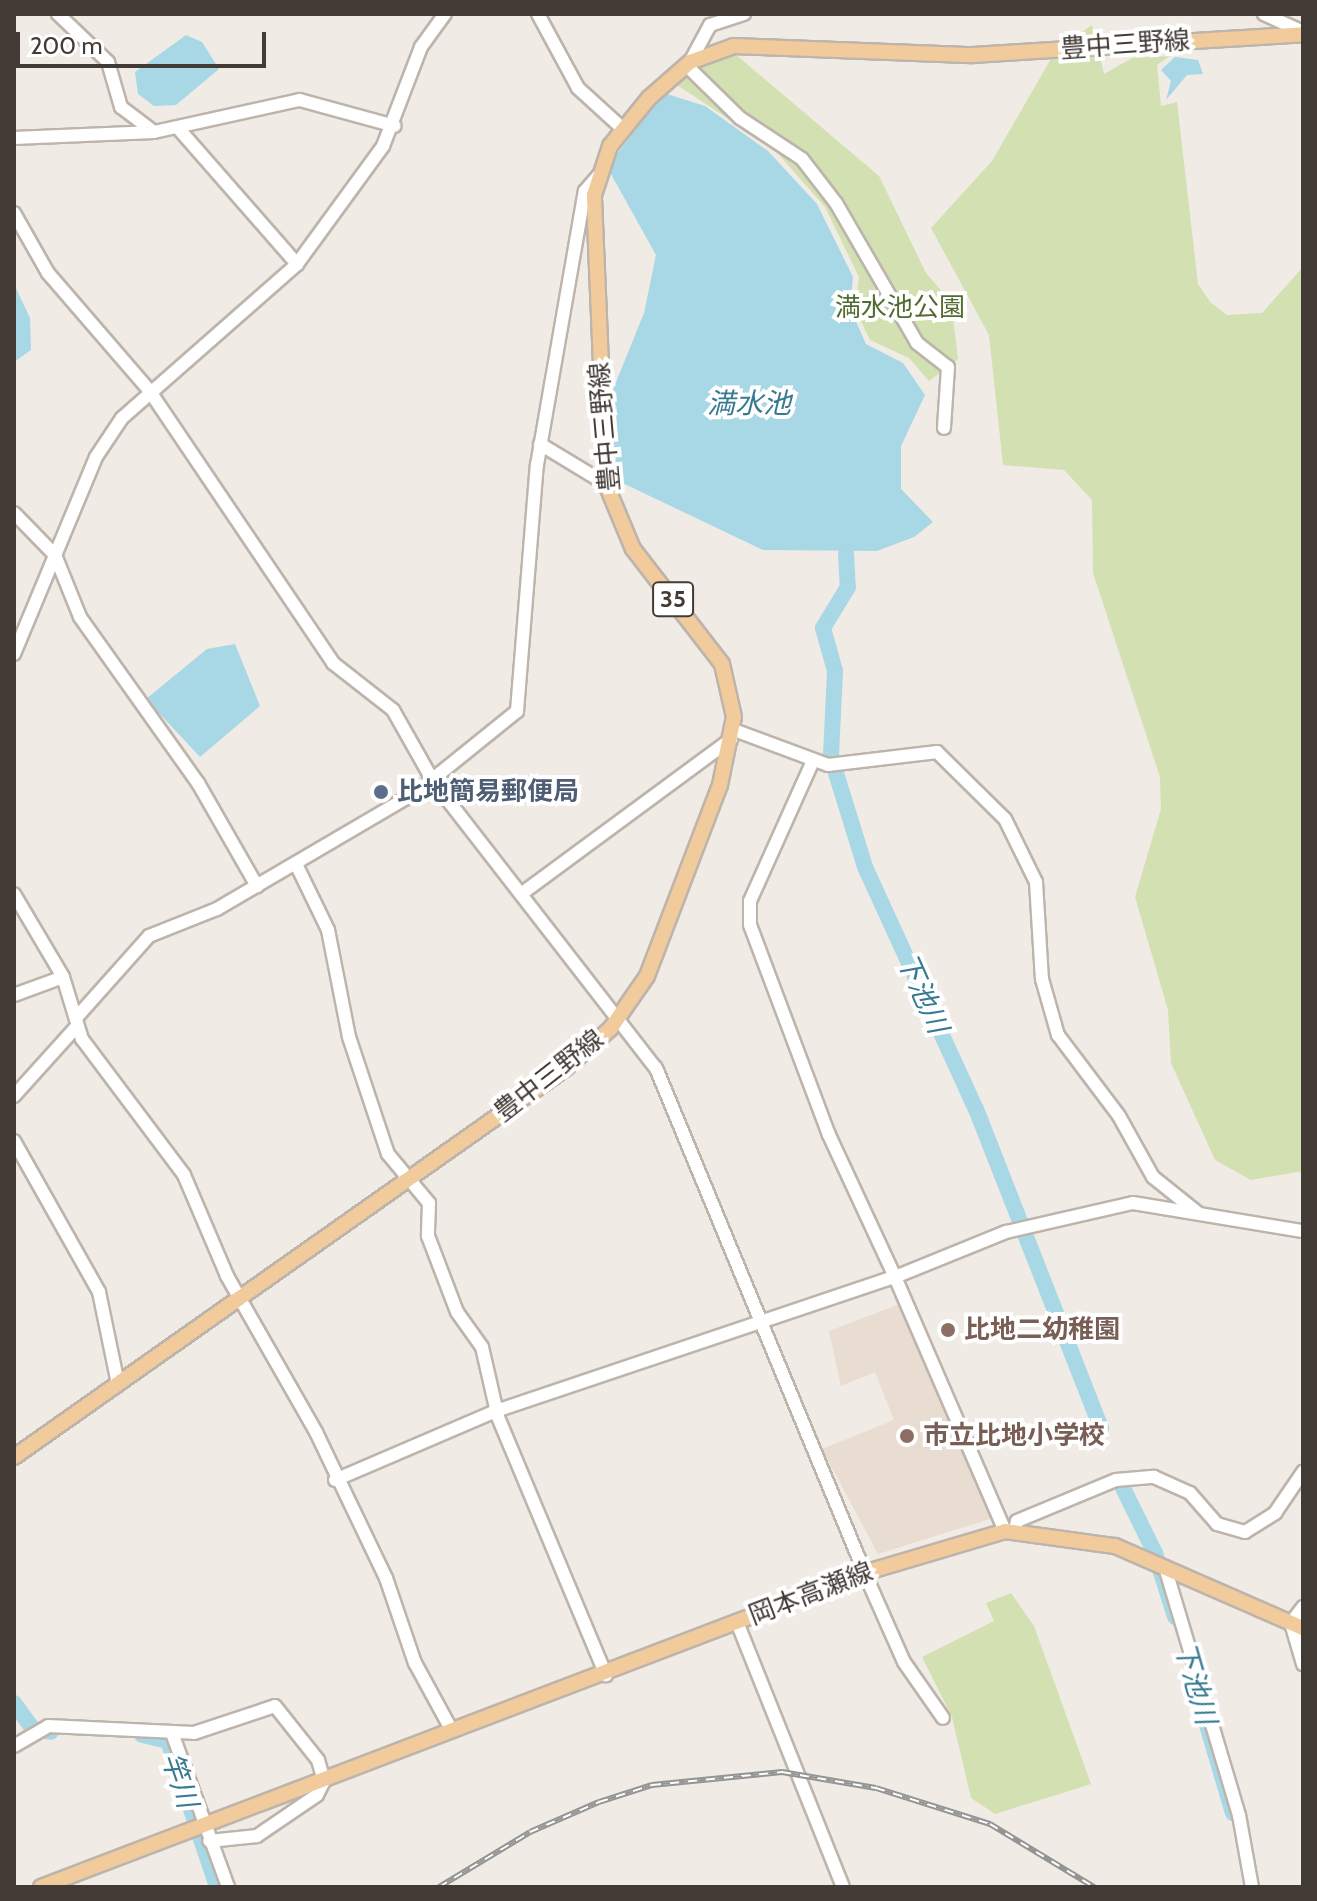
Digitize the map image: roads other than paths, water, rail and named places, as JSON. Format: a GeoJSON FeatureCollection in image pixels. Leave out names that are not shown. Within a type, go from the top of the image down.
{"type":"FeatureCollection","features":[{"type":"Feature","properties":{"kind":"main road","name":"豊中三野線"},"geometry":{"type":"LineString","coordinates":[[14,1457],[566,1068],[620,1017],[657,956],[734,734],[722,664],[633,549],[606,484],[592,216],[598,176],[622,128],[688,64],[754,45],[914,56],[1303,33]]}},
{"type":"Feature","properties":{"kind":"main road","name":"岡本高瀬線"},"geometry":{"type":"LineString","coordinates":[[41,1887],[206,1834],[324,1781],[867,1572],[1010,1530],[1070,1534],[1160,1565],[1297,1626]]}},
{"type":"Feature","properties":{"kind":"street"},"geometry":{"type":"LineString","coordinates":[[58,14],[108,62],[121,107],[154,132]]}},
{"type":"Feature","properties":{"kind":"street"},"geometry":{"type":"LineString","coordinates":[[14,654],[96,457],[149,390],[297,264],[395,126],[421,47],[445,14]]}},
{"type":"Feature","properties":{"kind":"street"},"geometry":{"type":"LineString","coordinates":[[538,14],[578,88],[622,128]]}},
{"type":"Feature","properties":{"kind":"street"},"geometry":{"type":"LineString","coordinates":[[744,14],[710,25],[688,64],[740,118],[802,159],[836,203],[917,343],[948,367],[944,428]]}},
{"type":"Feature","properties":{"kind":"street"},"geometry":{"type":"LineString","coordinates":[[1264,14],[1303,33]]}},
{"type":"Feature","properties":{"kind":"street"},"geometry":{"type":"LineString","coordinates":[[14,138],[154,132],[300,100],[395,126]]}},
{"type":"Feature","properties":{"kind":"street"},"geometry":{"type":"LineString","coordinates":[[178,128],[297,264]]}},
{"type":"Feature","properties":{"kind":"street"},"geometry":{"type":"LineString","coordinates":[[14,1096],[149,936],[257,886],[296,864],[433,781],[510,720],[521,702],[540,444],[585,191],[598,176]]}},
{"type":"Feature","properties":{"kind":"street"},"geometry":{"type":"LineString","coordinates":[[14,213],[48,273],[149,390],[318,642],[393,710],[433,781],[620,1017],[656,1068],[759,1323],[904,1662],[943,1718]]}},
{"type":"Feature","properties":{"kind":"street"},"geometry":{"type":"LineString","coordinates":[[540,444],[606,484]]}},
{"type":"Feature","properties":{"kind":"street"},"geometry":{"type":"LineString","coordinates":[[14,513],[55,555],[80,617],[198,783],[257,886]]}},
{"type":"Feature","properties":{"kind":"street"},"geometry":{"type":"LineString","coordinates":[[521,894],[734,734],[813,761],[864,763],[937,752],[1005,819],[1036,882],[1042,979],[1058,1035],[1119,1116],[1153,1177],[1198,1213]]}},
{"type":"Feature","properties":{"kind":"street"},"geometry":{"type":"LineString","coordinates":[[813,761],[750,901],[750,925],[829,1135],[1010,1530],[1017,1521],[1116,1480],[1154,1477],[1190,1493],[1217,1524],[1245,1532],[1275,1513],[1303,1472]]}},
{"type":"Feature","properties":{"kind":"street"},"geometry":{"type":"LineString","coordinates":[[296,864],[328,930],[349,1037],[388,1154],[429,1203],[428,1236],[457,1312],[482,1347],[496,1411],[606,1675]]}},
{"type":"Feature","properties":{"kind":"street"},"geometry":{"type":"LineString","coordinates":[[14,894],[63,977],[76,1022],[184,1175],[239,1298],[283,1366],[452,1731]]}},
{"type":"Feature","properties":{"kind":"street"},"geometry":{"type":"LineString","coordinates":[[14,995],[63,977]]}},
{"type":"Feature","properties":{"kind":"street"},"geometry":{"type":"LineString","coordinates":[[14,1141],[99,1292],[118,1384]]}},
{"type":"Feature","properties":{"kind":"street"},"geometry":{"type":"LineString","coordinates":[[335,1480],[496,1411],[895,1277],[1006,1232],[1121,1205],[1198,1213],[1303,1231]]}},
{"type":"Feature","properties":{"kind":"street"},"geometry":{"type":"LineString","coordinates":[[1160,1565],[1239,1815],[1252,1887]]}},
{"type":"Feature","properties":{"kind":"street"},"geometry":{"type":"LineString","coordinates":[[1303,1607],[1297,1626],[1303,1664]]}},
{"type":"Feature","properties":{"kind":"street"},"geometry":{"type":"LineString","coordinates":[[737,1622],[843,1887]]}},
{"type":"Feature","properties":{"kind":"street"},"geometry":{"type":"LineString","coordinates":[[14,1746],[48,1726],[194,1733],[275,1706],[308,1740],[324,1781]]}},
{"type":"Feature","properties":{"kind":"street"},"geometry":{"type":"LineString","coordinates":[[172,1733],[206,1834],[228,1887]]}},
{"type":"Feature","properties":{"kind":"street","name":"岡本高瀬線"},"geometry":{"type":"LineString","coordinates":[[206,1834],[281,1825],[324,1781]]}},
{"type":"Feature","properties":{"kind":"water"},"geometry":{"type":"Polygon","coordinates":[[[186,35],[202,42],[219,69],[176,105],[154,106],[138,94],[135,72],[186,35]]]}},
{"type":"Feature","properties":{"kind":"water"},"geometry":{"type":"Polygon","coordinates":[[[1175,57],[1198,60],[1203,74],[1187,75],[1166,100],[1171,81],[1161,70],[1175,57]]]}},
{"type":"Feature","properties":{"kind":"water","name":"満水池"},"geometry":{"type":"Polygon","coordinates":[[[664,93],[705,106],[768,151],[817,204],[853,277],[850,308],[866,344],[903,363],[925,395],[901,446],[901,489],[933,522],[914,537],[877,551],[763,550],[612,478],[608,402],[644,313],[656,255],[607,167],[664,93]]]}},
{"type":"Feature","properties":{"kind":"water"},"geometry":{"type":"Polygon","coordinates":[[[14,284],[30,318],[31,350],[14,362],[14,284]]]}},
{"type":"Feature","properties":{"kind":"water"},"geometry":{"type":"Polygon","coordinates":[[[235,644],[260,706],[200,757],[146,699],[207,649],[235,644]]]}},
{"type":"Feature","properties":{"kind":"waterway","name":"下池川"},"geometry":{"type":"LineString","coordinates":[[846,553],[848,587],[823,628],[835,671],[831,757],[865,867],[976,1109],[1101,1428]]}},
{"type":"Feature","properties":{"kind":"waterway","name":"下池川"},"geometry":{"type":"LineString","coordinates":[[1122,1486],[1155,1553],[1175,1617]]}},
{"type":"Feature","properties":{"kind":"waterway","name":"下池川"},"geometry":{"type":"LineString","coordinates":[[1193,1678],[1233,1813]]}},
{"type":"Feature","properties":{"kind":"waterway","name":"竿川"},"geometry":{"type":"LineString","coordinates":[[14,1703],[33,1729],[51,1732]]}},
{"type":"Feature","properties":{"kind":"waterway","name":"竿川"},"geometry":{"type":"LineString","coordinates":[[142,1735],[168,1741],[217,1887]]}},
{"type":"Feature","properties":{"kind":"railway"},"geometry":{"type":"LineString","coordinates":[[439,1887],[530,1832],[599,1802],[652,1785],[782,1772],[876,1788],[990,1824],[1094,1887]]}},
{"type":"Feature","properties":{"kind":"place","name":"比地簡易郵便局"},"geometry":{"type":"Point","coordinates":[381,792]}},
{"type":"Feature","properties":{"kind":"place","name":"比地二幼稚園"},"geometry":{"type":"Point","coordinates":[948,1330]}},
{"type":"Feature","properties":{"kind":"place","name":"市立比地小学校"},"geometry":{"type":"Point","coordinates":[907,1436]}},
{"type":"Feature","properties":{"kind":"park label","name":"満水池公園"},"geometry":{"type":"Point","coordinates":[900,308]}}]}
